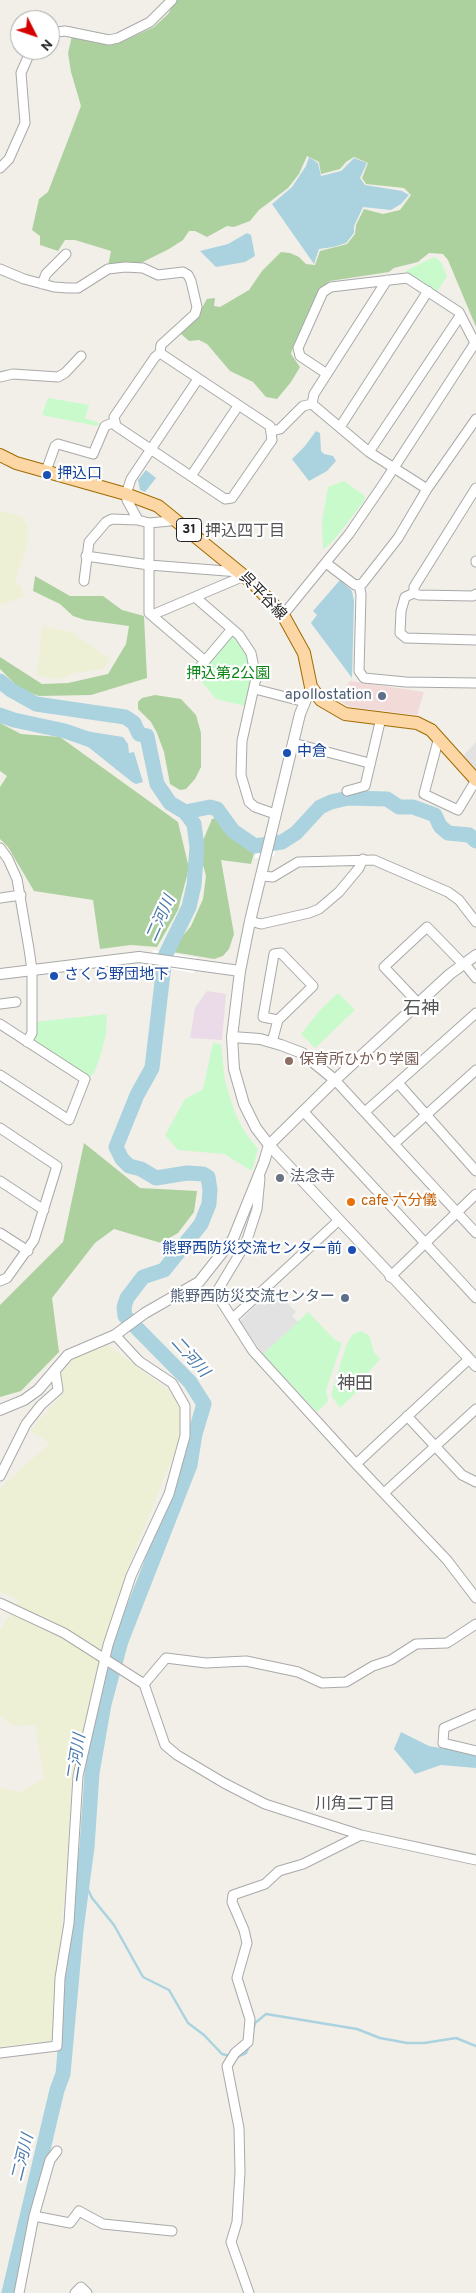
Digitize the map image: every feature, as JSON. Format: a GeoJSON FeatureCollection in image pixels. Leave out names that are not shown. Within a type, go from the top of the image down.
{"type":"FeatureCollection","features":[{"type":"Feature","properties":{"kind":"main road","name":"呉平谷線"},"geometry":{"type":"LineString","coordinates":[[0,455],[16,463],[148,501],[175,519],[241,574],[283,615],[304,653],[312,687]]}},
{"type":"Feature","properties":{"kind":"main road"},"geometry":{"type":"LineString","coordinates":[[312,687],[322,700],[345,714],[417,723],[432,730],[476,780]]}},
{"type":"Feature","properties":{"kind":"street"},"geometry":{"type":"LineString","coordinates":[[60,32],[109,40],[118,38],[150,22],[172,0]]}},
{"type":"Feature","properties":{"kind":"street"},"geometry":{"type":"LineString","coordinates":[[0,168],[9,160],[25,123],[21,73],[27,60]]}},
{"type":"Feature","properties":{"kind":"street"},"geometry":{"type":"LineString","coordinates":[[42,284],[46,274],[66,254]]}},
{"type":"Feature","properties":{"kind":"street"},"geometry":{"type":"LineString","coordinates":[[0,269],[54,287],[78,288],[108,269],[125,267],[143,268],[158,275],[183,272],[191,281],[197,307],[194,314],[161,345],[160,353]]}},
{"type":"Feature","properties":{"kind":"street"},"geometry":{"type":"LineString","coordinates":[[283,615],[326,563],[394,468],[475,344],[460,316],[452,306],[407,278],[331,286],[323,292],[298,348],[300,356],[327,374]]}},
{"type":"Feature","properties":{"kind":"street"},"geometry":{"type":"LineString","coordinates":[[312,404],[314,394],[386,280]]}},
{"type":"Feature","properties":{"kind":"street"},"geometry":{"type":"LineString","coordinates":[[340,428],[428,291]]}},
{"type":"Feature","properties":{"kind":"street"},"geometry":{"type":"LineString","coordinates":[[369,452],[460,316]]}},
{"type":"Feature","properties":{"kind":"street"},"geometry":{"type":"LineString","coordinates":[[160,353],[270,426],[272,440],[232,498],[225,499],[116,426],[114,417],[155,356],[160,353]]}},
{"type":"Feature","properties":{"kind":"street"},"geometry":{"type":"LineString","coordinates":[[0,377],[13,374],[58,377],[82,356]]}},
{"type":"Feature","properties":{"kind":"street"},"geometry":{"type":"LineString","coordinates":[[138,520],[127,500],[126,494],[131,479],[198,379]]}},
{"type":"Feature","properties":{"kind":"street"},"geometry":{"type":"LineString","coordinates":[[312,404],[369,452],[427,489]]}},
{"type":"Feature","properties":{"kind":"street"},"geometry":{"type":"LineString","coordinates":[[272,431],[280,429],[303,406],[312,404]]}},
{"type":"Feature","properties":{"kind":"street"},"geometry":{"type":"LineString","coordinates":[[191,476],[238,406]]}},
{"type":"Feature","properties":{"kind":"street"},"geometry":{"type":"LineString","coordinates":[[326,563],[355,585],[362,584],[398,538],[427,489],[476,419]]}},
{"type":"Feature","properties":{"kind":"street"},"geometry":{"type":"LineString","coordinates":[[46,471],[55,446],[58,444],[93,454],[105,426],[115,422]]}},
{"type":"Feature","properties":{"kind":"street"},"geometry":{"type":"LineString","coordinates":[[414,593],[414,587],[476,488]]}},
{"type":"Feature","properties":{"kind":"street"},"geometry":{"type":"LineString","coordinates":[[84,581],[89,542],[106,522],[112,519],[138,520],[148,523],[175,519]]}},
{"type":"Feature","properties":{"kind":"street"},"geometry":{"type":"LineString","coordinates":[[148,523],[149,613],[205,661]]}},
{"type":"Feature","properties":{"kind":"street"},"geometry":{"type":"LineString","coordinates":[[86,556],[148,565],[241,574]]}},
{"type":"Feature","properties":{"kind":"street"},"geometry":{"type":"LineString","coordinates":[[152,615],[195,597],[241,574]]}},
{"type":"Feature","properties":{"kind":"street"},"geometry":{"type":"LineString","coordinates":[[359,585],[361,594],[359,671],[364,678],[406,682],[476,683]]}},
{"type":"Feature","properties":{"kind":"street"},"geometry":{"type":"LineString","coordinates":[[414,593],[418,596],[473,596],[476,594]]}},
{"type":"Feature","properties":{"kind":"street"},"geometry":{"type":"LineString","coordinates":[[414,593],[404,597],[401,611],[400,633],[406,638],[476,640]]}},
{"type":"Feature","properties":{"kind":"street"},"geometry":{"type":"LineString","coordinates":[[195,597],[244,640],[251,653],[256,671],[254,689],[242,741],[241,775],[249,802],[255,807],[275,814]]}},
{"type":"Feature","properties":{"kind":"street"},"geometry":{"type":"LineString","coordinates":[[194,674],[232,629]]}},
{"type":"Feature","properties":{"kind":"street"},"geometry":{"type":"LineString","coordinates":[[312,687],[305,702],[292,744],[250,921],[240,971],[232,1037],[234,1070],[244,1104],[256,1128],[269,1145],[472,1363],[407,1416],[356,1464]]}},
{"type":"Feature","properties":{"kind":"street"},"geometry":{"type":"LineString","coordinates":[[254,689],[305,702]]}},
{"type":"Feature","properties":{"kind":"street"},"geometry":{"type":"LineString","coordinates":[[347,791],[365,786],[369,763],[382,718]]}},
{"type":"Feature","properties":{"kind":"street"},"geometry":{"type":"LineString","coordinates":[[439,737],[424,794],[458,810],[476,780]]}},
{"type":"Feature","properties":{"kind":"street"},"geometry":{"type":"LineString","coordinates":[[292,744],[369,763]]}},
{"type":"Feature","properties":{"kind":"street"},"geometry":{"type":"LineString","coordinates":[[0,848],[14,872],[21,894],[32,970],[32,1033],[27,1042]]}},
{"type":"Feature","properties":{"kind":"street"},"geometry":{"type":"LineString","coordinates":[[250,921],[261,924],[319,909],[338,892],[359,868],[363,860]]}},
{"type":"Feature","properties":{"kind":"street"},"geometry":{"type":"LineString","coordinates":[[260,876],[273,877],[298,862],[374,860],[388,864],[448,892],[459,900],[476,922]]}},
{"type":"Feature","properties":{"kind":"street"},"geometry":{"type":"LineString","coordinates":[[0,898],[21,894]]}},
{"type":"Feature","properties":{"kind":"street"},"geometry":{"type":"LineString","coordinates":[[418,1003],[384,967],[427,927],[476,978]]}},
{"type":"Feature","properties":{"kind":"street"},"geometry":{"type":"LineString","coordinates":[[272,1042],[278,1020],[313,986],[282,953],[274,954],[263,1017],[278,1020]]}},
{"type":"Feature","properties":{"kind":"street"},"geometry":{"type":"LineString","coordinates":[[0,1410],[31,1396],[68,1355],[118,1332],[199,1282],[237,1230],[269,1145],[335,1080],[418,1003],[476,955]]}},
{"type":"Feature","properties":{"kind":"street"},"geometry":{"type":"LineString","coordinates":[[0,974],[121,959],[152,958],[240,971]]}},
{"type":"Feature","properties":{"kind":"street"},"geometry":{"type":"LineString","coordinates":[[0,1004],[16,1002]]}},
{"type":"Feature","properties":{"kind":"street"},"geometry":{"type":"LineString","coordinates":[[366,1111],[476,1013]]}},
{"type":"Feature","properties":{"kind":"street"},"geometry":{"type":"LineString","coordinates":[[0,1024],[85,1079],[69,1120],[0,1075]]}},
{"type":"Feature","properties":{"kind":"street"},"geometry":{"type":"LineString","coordinates":[[232,1037],[260,1039],[302,1053],[335,1080],[366,1111],[476,1232]]}},
{"type":"Feature","properties":{"kind":"street"},"geometry":{"type":"LineString","coordinates":[[395,1144],[476,1070]]}},
{"type":"Feature","properties":{"kind":"street"},"geometry":{"type":"LineString","coordinates":[[398,1083],[476,1172]]}},
{"type":"Feature","properties":{"kind":"street"},"geometry":{"type":"LineString","coordinates":[[303,1111],[476,1298]]}},
{"type":"Feature","properties":{"kind":"street"},"geometry":{"type":"LineString","coordinates":[[0,1128],[57,1166],[44,1210],[28,1251],[7,1278],[0,1281]]}},
{"type":"Feature","properties":{"kind":"street"},"geometry":{"type":"LineString","coordinates":[[260,1172],[257,1209],[246,1243],[216,1292],[253,1351],[447,1560],[476,1598]]}},
{"type":"Feature","properties":{"kind":"street"},"geometry":{"type":"LineString","coordinates":[[0,1181],[44,1210]]}},
{"type":"Feature","properties":{"kind":"street"},"geometry":{"type":"LineString","coordinates":[[390,1277],[476,1194]]}},
{"type":"Feature","properties":{"kind":"street"},"geometry":{"type":"LineString","coordinates":[[232,1318],[338,1221]]}},
{"type":"Feature","properties":{"kind":"street"},"geometry":{"type":"LineString","coordinates":[[0,1234],[28,1251]]}},
{"type":"Feature","properties":{"kind":"street"},"geometry":{"type":"LineString","coordinates":[[0,2053],[56,2046],[60,1978],[69,1923],[78,1776],[106,1659],[131,1576],[169,1494],[185,1436],[185,1406],[172,1383],[139,1361],[118,1332]]}},
{"type":"Feature","properties":{"kind":"street"},"geometry":{"type":"LineString","coordinates":[[0,1476],[26,1424],[58,1390],[55,1370]]}},
{"type":"Feature","properties":{"kind":"street"},"geometry":{"type":"LineString","coordinates":[[384,1493],[476,1409]]}},
{"type":"Feature","properties":{"kind":"street"},"geometry":{"type":"LineString","coordinates":[[407,1416],[462,1475],[476,1482]]}},
{"type":"Feature","properties":{"kind":"street"},"geometry":{"type":"LineString","coordinates":[[0,1603],[46,1622],[144,1684],[165,1745],[177,1755],[265,1804],[361,1835],[476,1860]]}},
{"type":"Feature","properties":{"kind":"street"},"geometry":{"type":"LineString","coordinates":[[144,1684],[166,1658],[206,1663],[246,1661],[298,1672],[322,1683],[346,1682],[373,1666],[391,1660],[416,1644],[447,1644],[476,1624]]}},
{"type":"Feature","properties":{"kind":"street"},"geometry":{"type":"LineString","coordinates":[[476,1714],[444,1728],[443,1743],[476,1751]]}},
{"type":"Feature","properties":{"kind":"street"},"geometry":{"type":"LineString","coordinates":[[249,2293],[231,2242],[237,2222],[240,2172],[238,2128],[227,2066],[235,2053],[248,2042],[250,2019],[237,1978],[247,1943],[244,1930],[232,1902],[233,1894],[265,1884],[279,1871],[304,1864],[361,1835]]}},
{"type":"Feature","properties":{"kind":"street"},"geometry":{"type":"LineString","coordinates":[[19,2293],[34,2216],[50,2160],[57,2152]]}},
{"type":"Feature","properties":{"kind":"street"},"geometry":{"type":"LineString","coordinates":[[34,2216],[70,2223],[80,2211],[103,2224],[172,2231]]}},
{"type":"Feature","properties":{"kind":"street"},"geometry":{"type":"LineString","coordinates":[[75,2293],[81,2287],[87,2293]]}},
{"type":"Feature","properties":{"kind":"shaded area","name":"apollostation"},"geometry":{"type":"Polygon","coordinates":[[[350,681],[424,692],[417,715],[350,707],[338,700],[350,681]]]}},
{"type":"Feature","properties":{"kind":"shaded area"},"geometry":{"type":"Polygon","coordinates":[[[476,742],[476,772],[463,756],[476,742]]]}},
{"type":"Feature","properties":{"kind":"shaded area"},"geometry":{"type":"Polygon","coordinates":[[[207,991],[226,994],[222,1040],[190,1038],[195,1008],[207,991]]]}},
{"type":"Feature","properties":{"kind":"shaded area"},"geometry":{"type":"Polygon","coordinates":[[[274,1288],[296,1312],[292,1316],[298,1322],[263,1354],[240,1321],[274,1288]]]}},
{"type":"Feature","properties":{"kind":"green space"},"geometry":{"type":"Polygon","coordinates":[[[176,0],[476,0],[476,327],[448,260],[443,254],[429,253],[418,262],[394,268],[389,272],[330,281],[323,286],[294,344],[291,354],[300,367],[277,399],[266,397],[253,382],[230,371],[207,344],[199,340],[189,341],[180,333],[200,311],[207,299],[215,298],[214,306],[220,307],[249,290],[262,271],[281,252],[299,257],[306,264],[315,265],[320,251],[347,244],[355,234],[356,225],[364,209],[383,214],[400,210],[411,195],[404,188],[366,184],[362,178],[368,163],[354,157],[340,169],[321,174],[319,162],[307,156],[299,174],[288,188],[259,210],[250,221],[234,227],[227,226],[207,237],[195,231],[189,231],[183,240],[139,264],[108,266],[111,251],[75,240],[65,240],[58,251],[40,245],[40,236],[32,230],[39,199],[48,192],[81,106],[71,72],[68,53],[72,36],[108,43],[130,38],[154,27],[168,14],[176,0]]]}},
{"type":"Feature","properties":{"kind":"green space"},"geometry":{"type":"Polygon","coordinates":[[[434,257],[441,262],[447,276],[437,292],[405,271],[434,257]]]}},
{"type":"Feature","properties":{"kind":"green space"},"geometry":{"type":"Polygon","coordinates":[[[48,398],[89,405],[85,418],[99,423],[97,426],[42,415],[48,398]]]}},
{"type":"Feature","properties":{"kind":"green space"},"geometry":{"type":"Polygon","coordinates":[[[344,481],[365,496],[364,501],[334,540],[323,550],[322,522],[328,487],[344,481]]]}},
{"type":"Feature","properties":{"kind":"green space"},"geometry":{"type":"Polygon","coordinates":[[[0,511],[22,516],[28,528],[28,543],[15,580],[22,587],[24,597],[0,605],[0,511]]]}},
{"type":"Feature","properties":{"kind":"green space"},"geometry":{"type":"Polygon","coordinates":[[[35,576],[70,596],[103,596],[122,610],[144,616],[147,678],[91,695],[39,696],[20,689],[0,669],[0,657],[42,684],[68,683],[108,674],[126,644],[129,626],[85,620],[73,616],[60,604],[33,591],[35,576]]]}},
{"type":"Feature","properties":{"kind":"green space"},"geometry":{"type":"Polygon","coordinates":[[[42,626],[72,632],[110,659],[104,669],[75,673],[60,679],[37,676],[42,626]]]}},
{"type":"Feature","properties":{"kind":"green space","name":"押込第2公園"},"geometry":{"type":"Polygon","coordinates":[[[232,633],[247,653],[252,675],[245,706],[216,699],[196,675],[232,633]]]}},
{"type":"Feature","properties":{"kind":"green space"},"geometry":{"type":"Polygon","coordinates":[[[155,695],[181,699],[196,715],[201,733],[201,767],[195,779],[186,789],[180,790],[170,784],[164,752],[157,733],[151,722],[138,709],[138,702],[142,698],[155,695]]]}},
{"type":"Feature","properties":{"kind":"green space"},"geometry":{"type":"Polygon","coordinates":[[[0,723],[21,734],[60,737],[178,822],[189,868],[178,910],[157,947],[131,945],[100,949],[93,900],[34,891],[8,847],[0,839],[0,787],[7,776],[0,771],[0,723]]]}},
{"type":"Feature","properties":{"kind":"green space"},"geometry":{"type":"Polygon","coordinates":[[[215,818],[225,826],[231,836],[255,850],[251,864],[221,860],[234,934],[229,949],[223,956],[214,959],[173,952],[172,949],[191,926],[203,899],[206,876],[199,850],[212,819],[215,818]]]}},
{"type":"Feature","properties":{"kind":"green space"},"geometry":{"type":"Polygon","coordinates":[[[338,993],[355,1010],[315,1048],[301,1034],[322,1008],[338,993]]]}},
{"type":"Feature","properties":{"kind":"green space"},"geometry":{"type":"Polygon","coordinates":[[[107,1014],[106,1034],[100,1057],[94,1073],[88,1079],[29,1041],[34,1022],[107,1014]]]}},
{"type":"Feature","properties":{"kind":"green space"},"geometry":{"type":"Polygon","coordinates":[[[213,1043],[221,1044],[225,1081],[235,1113],[244,1131],[258,1149],[252,1171],[224,1154],[178,1150],[165,1135],[185,1099],[203,1089],[213,1043]]]}},
{"type":"Feature","properties":{"kind":"green space"},"geometry":{"type":"Polygon","coordinates":[[[84,1143],[140,1188],[197,1191],[194,1212],[178,1233],[161,1243],[114,1229],[95,1243],[52,1298],[59,1352],[21,1391],[0,1397],[0,1305],[63,1242],[84,1143]]]}},
{"type":"Feature","properties":{"kind":"green space"},"geometry":{"type":"Polygon","coordinates":[[[308,1312],[335,1340],[342,1343],[326,1390],[328,1401],[317,1412],[263,1354],[308,1312]]]}},
{"type":"Feature","properties":{"kind":"green space"},"geometry":{"type":"Polygon","coordinates":[[[361,1331],[369,1335],[374,1352],[380,1359],[368,1373],[364,1385],[340,1408],[331,1395],[346,1346],[353,1334],[361,1331]]]}},
{"type":"Feature","properties":{"kind":"green space"},"geometry":{"type":"Polygon","coordinates":[[[108,1345],[167,1389],[181,1405],[179,1441],[128,1568],[72,1773],[67,1864],[52,2041],[0,2047],[0,1787],[20,1792],[44,1778],[35,1725],[13,1726],[0,1716],[0,1630],[19,1600],[0,1592],[0,1488],[50,1443],[30,1431],[63,1393],[60,1375],[75,1356],[108,1345]]]}},
{"type":"Feature","properties":{"kind":"water"},"geometry":{"type":"Polygon","coordinates":[[[309,157],[318,163],[321,176],[341,171],[354,158],[367,163],[360,178],[365,185],[402,191],[409,195],[401,204],[391,210],[363,207],[354,226],[354,233],[346,243],[319,249],[314,264],[272,204],[292,187],[306,166],[309,157]]]}},
{"type":"Feature","properties":{"kind":"water"},"geometry":{"type":"Polygon","coordinates":[[[247,233],[251,235],[255,256],[245,262],[216,267],[200,251],[228,244],[247,233]]]}},
{"type":"Feature","properties":{"kind":"water"},"geometry":{"type":"Polygon","coordinates":[[[316,431],[320,433],[321,451],[324,454],[333,456],[336,461],[327,471],[309,481],[292,459],[316,431]]]}},
{"type":"Feature","properties":{"kind":"water"},"geometry":{"type":"Polygon","coordinates":[[[146,470],[156,478],[145,492],[140,490],[138,480],[146,470]]]}},
{"type":"Feature","properties":{"kind":"water"},"geometry":{"type":"Polygon","coordinates":[[[340,580],[352,591],[354,601],[352,678],[311,623],[317,615],[313,611],[340,580]]]}},
{"type":"Feature","properties":{"kind":"water"},"geometry":{"type":"Polygon","coordinates":[[[85,731],[123,737],[128,744],[129,753],[134,752],[143,782],[136,784],[132,782],[82,744],[85,731]]]}},
{"type":"Feature","properties":{"kind":"water"},"geometry":{"type":"Polygon","coordinates":[[[401,1732],[429,1746],[476,1754],[476,1768],[441,1765],[415,1774],[394,1749],[401,1732]]]}},
{"type":"Feature","properties":{"kind":"pier"},"geometry":{"type":"Polygon","coordinates":[[[279,837],[274,856],[255,858],[260,838],[279,837]]]}},
{"type":"Feature","properties":{"kind":"pier"},"geometry":{"type":"Polygon","coordinates":[[[153,950],[197,958],[194,973],[150,965],[153,950]]]}},
{"type":"Feature","properties":{"kind":"waterway","name":"二河川"},"geometry":{"type":"LineString","coordinates":[[0,681],[11,690],[36,704],[125,717],[134,723],[139,734],[147,736],[157,784],[170,803],[185,812],[194,824],[197,847],[194,885],[189,907],[165,956],[152,1068],[137,1095],[116,1147],[122,1159],[129,1166],[141,1169],[156,1178],[187,1173],[203,1174],[208,1177],[210,1190],[209,1204],[201,1224],[164,1270],[143,1277],[127,1298],[124,1307],[125,1316],[190,1382],[204,1404],[195,1434],[190,1465],[121,1641],[104,1704],[92,1773],[87,1847],[76,1930],[63,2074],[57,2090],[9,2293]]}},
{"type":"Feature","properties":{"kind":"waterway"},"geometry":{"type":"LineString","coordinates":[[0,715],[14,720],[65,731],[102,744]]}},
{"type":"Feature","properties":{"kind":"waterway"},"geometry":{"type":"LineString","coordinates":[[185,812],[210,807],[217,809],[233,831],[255,846],[282,842],[296,833],[320,807],[331,802],[348,798],[387,799],[399,807],[413,807],[435,815],[440,826],[448,833],[469,835],[476,841]]}},
{"type":"Feature","properties":{"kind":"waterway"},"geometry":{"type":"LineString","coordinates":[[83,1879],[92,1898],[114,1925],[143,1977],[169,1990],[188,2023],[204,2035],[222,2054],[230,2056]]}},
{"type":"Feature","properties":{"kind":"waterway"},"geometry":{"type":"LineString","coordinates":[[253,2031],[255,2023],[266,2014],[357,2029],[380,2038],[407,2043],[424,2043],[456,2038],[476,2046]]}},
{"type":"Feature","properties":{"kind":"waterway"},"geometry":{"type":"LineString","coordinates":[[235,2058],[246,2053],[249,2046]]}},
{"type":"Feature","properties":{"kind":"place","name":"押込口"},"geometry":{"type":"Point","coordinates":[47,475]}},
{"type":"Feature","properties":{"kind":"place","name":"apollostation"},"geometry":{"type":"Point","coordinates":[382,696]}},
{"type":"Feature","properties":{"kind":"place","name":"中倉"},"geometry":{"type":"Point","coordinates":[287,753]}},
{"type":"Feature","properties":{"kind":"place","name":"さくら野団地下"},"geometry":{"type":"Point","coordinates":[54,976]}},
{"type":"Feature","properties":{"kind":"place","name":"保育所ひかり学園"},"geometry":{"type":"Point","coordinates":[289,1061]}},
{"type":"Feature","properties":{"kind":"place","name":"法念寺"},"geometry":{"type":"Point","coordinates":[280,1178]}},
{"type":"Feature","properties":{"kind":"place","name":"cafe 六分儀"},"geometry":{"type":"Point","coordinates":[351,1202]}},
{"type":"Feature","properties":{"kind":"place","name":"熊野西防災交流センター前"},"geometry":{"type":"Point","coordinates":[352,1250]}},
{"type":"Feature","properties":{"kind":"place","name":"熊野西防災交流センター"},"geometry":{"type":"Point","coordinates":[345,1298]}},
{"type":"Feature","properties":{"kind":"district","name":"押込四丁目"},"geometry":{"type":"Point","coordinates":[245,533]}},
{"type":"Feature","properties":{"kind":"district","name":"石神"},"geometry":{"type":"Point","coordinates":[421,1010]}},
{"type":"Feature","properties":{"kind":"district","name":"神田"},"geometry":{"type":"Point","coordinates":[355,1385]}},
{"type":"Feature","properties":{"kind":"district","name":"川角二丁目"},"geometry":{"type":"Point","coordinates":[355,1806]}}]}
